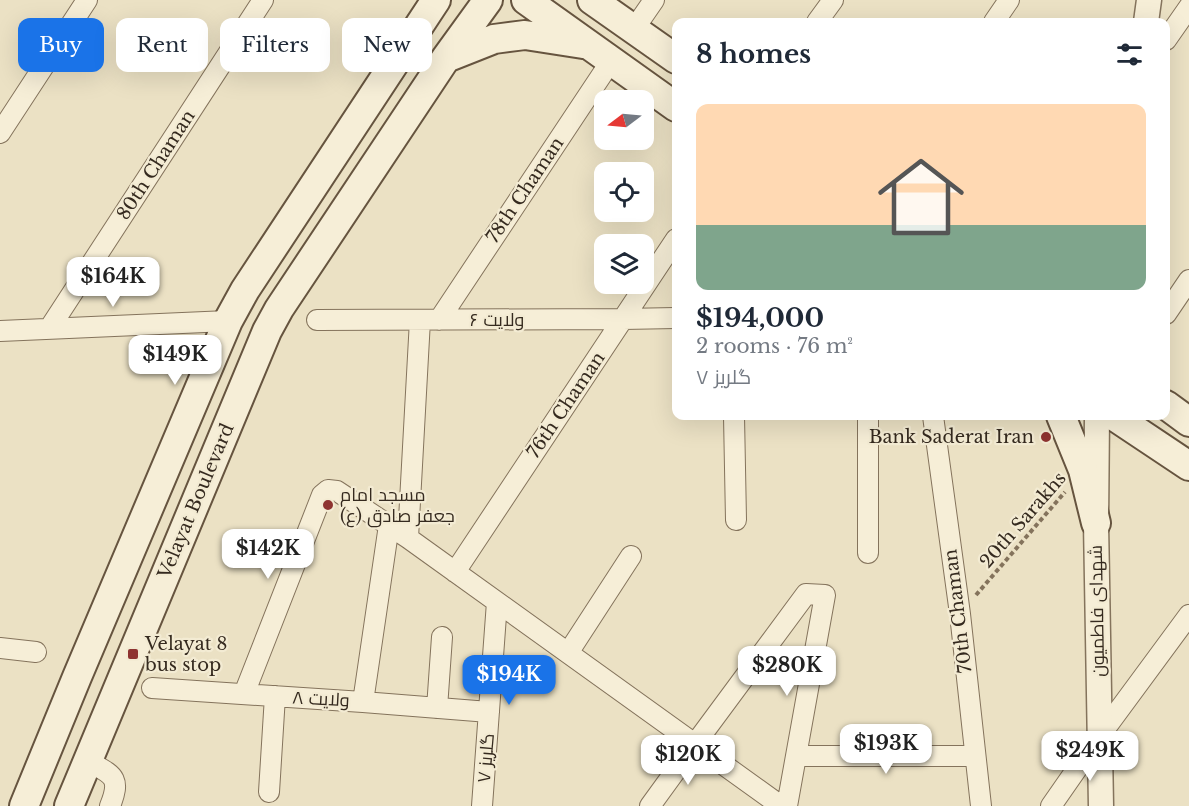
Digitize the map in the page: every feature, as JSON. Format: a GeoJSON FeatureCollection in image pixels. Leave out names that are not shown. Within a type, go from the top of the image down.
{"type":"FeatureCollection","features":[{"type":"Feature","properties":{"kind":"main road","name":"Velayat Boulevard"},"geometry":{"type":"LineString","coordinates":[[69,806],[267,331],[279,309],[446,58],[488,0]]}},
{"type":"Feature","properties":{"kind":"main road"},"geometry":{"type":"LineString","coordinates":[[526,0],[672,104]]}},
{"type":"Feature","properties":{"kind":"main road"},"geometry":{"type":"LineString","coordinates":[[593,0],[672,56]]}},
{"type":"Feature","properties":{"kind":"main road"},"geometry":{"type":"LineString","coordinates":[[24,806],[228,321],[245,290],[428,6]]}},
{"type":"Feature","properties":{"kind":"main road"},"geometry":{"type":"LineString","coordinates":[[446,58],[494,39],[525,35],[600,53]]}},
{"type":"Feature","properties":{"kind":"main road"},"geometry":{"type":"LineString","coordinates":[[1170,408],[1189,422]]}},
{"type":"Feature","properties":{"kind":"main road"},"geometry":{"type":"LineString","coordinates":[[1063,420],[1083,470],[1096,523]]}},
{"type":"Feature","properties":{"kind":"main road"},"geometry":{"type":"LineString","coordinates":[[1120,420],[1189,466]]}},
{"type":"Feature","properties":{"kind":"street"},"geometry":{"type":"LineString","coordinates":[[0,133],[87,0]]}},
{"type":"Feature","properties":{"kind":"street","name":"80th Chaman"},"geometry":{"type":"LineString","coordinates":[[49,329],[263,0]]}},
{"type":"Feature","properties":{"kind":"street"},"geometry":{"type":"LineString","coordinates":[[634,29],[654,0]]}},
{"type":"Feature","properties":{"kind":"street"},"geometry":{"type":"LineString","coordinates":[[820,18],[832,0]]}},
{"type":"Feature","properties":{"kind":"street"},"geometry":{"type":"LineString","coordinates":[[997,18],[1009,0]]}},
{"type":"Feature","properties":{"kind":"street"},"geometry":{"type":"LineString","coordinates":[[1147,18],[1149,0]]}},
{"type":"Feature","properties":{"kind":"street"},"geometry":{"type":"LineString","coordinates":[[1170,34],[1189,8]]}},
{"type":"Feature","properties":{"kind":"street","name":"78th Chaman"},"geometry":{"type":"LineString","coordinates":[[429,320],[600,53]]}},
{"type":"Feature","properties":{"kind":"street","name":"76th Chaman"},"geometry":{"type":"LineString","coordinates":[[455,572],[672,245]]}},
{"type":"Feature","properties":{"kind":"street"},"geometry":{"type":"LineString","coordinates":[[1170,308],[1189,280]]}},
{"type":"Feature","properties":{"kind":"street","name":"ولایت ۶"},"geometry":{"type":"LineString","coordinates":[[317,320],[672,318]]}},
{"type":"Feature","properties":{"kind":"street"},"geometry":{"type":"LineString","coordinates":[[408,538],[429,320]]}},
{"type":"Feature","properties":{"kind":"street"},"geometry":{"type":"LineString","coordinates":[[0,331],[228,321]]}},
{"type":"Feature","properties":{"kind":"street"},"geometry":{"type":"LineString","coordinates":[[734,420],[736,519]]}},
{"type":"Feature","properties":{"kind":"street"},"geometry":{"type":"LineString","coordinates":[[867,420],[868,553]]}},
{"type":"Feature","properties":{"kind":"street","name":"70th Chaman"},"geometry":{"type":"LineString","coordinates":[[934,420],[960,614],[981,806]]}},
{"type":"Feature","properties":{"kind":"street","name":"شهدای فاطمیون"},"geometry":{"type":"LineString","coordinates":[[1097,420],[1096,523],[1101,806]]}},
{"type":"Feature","properties":{"kind":"street"},"geometry":{"type":"LineString","coordinates":[[243,694],[322,495],[328,490],[338,491],[408,538],[781,806]]}},
{"type":"Feature","properties":{"kind":"street"},"geometry":{"type":"LineString","coordinates":[[363,702],[389,525]]}},
{"type":"Feature","properties":{"kind":"street"},"geometry":{"type":"LineString","coordinates":[[568,653],[631,556]]}},
{"type":"Feature","properties":{"kind":"street"},"geometry":{"type":"LineString","coordinates":[[650,806],[806,594],[825,595],[787,806]]}},
{"type":"Feature","properties":{"kind":"street","name":"گلریز ۷"},"geometry":{"type":"LineString","coordinates":[[482,806],[497,602]]}},
{"type":"Feature","properties":{"kind":"street"},"geometry":{"type":"LineString","coordinates":[[1051,806],[1188,616]]}},
{"type":"Feature","properties":{"kind":"street"},"geometry":{"type":"LineString","coordinates":[[437,708],[442,637]]}},
{"type":"Feature","properties":{"kind":"street"},"geometry":{"type":"LineString","coordinates":[[0,648],[36,652]]}},
{"type":"Feature","properties":{"kind":"street","name":"ولایت ۸"},"geometry":{"type":"LineString","coordinates":[[152,688],[489,712]]}},
{"type":"Feature","properties":{"kind":"street"},"geometry":{"type":"LineString","coordinates":[[269,792],[275,696]]}},
{"type":"Feature","properties":{"kind":"street"},"geometry":{"type":"LineString","coordinates":[[796,756],[975,756]]}},
{"type":"Feature","properties":{"kind":"street"},"geometry":{"type":"LineString","coordinates":[[88,761],[110,774],[116,782],[110,806]]}},
{"type":"Feature","properties":{"kind":"path","name":"20th Sarakhs"},"geometry":{"type":"LineString","coordinates":[[960,614],[1083,470]]}},
{"type":"Feature","properties":{"kind":"place","name":"Bank Saderat Iran"},"geometry":{"type":"Point","coordinates":[1046,437]}},
{"type":"Feature","properties":{"kind":"place","name":"مسجد امام جعفر صادق (ع)"},"geometry":{"type":"Point","coordinates":[328,505]}},
{"type":"Feature","properties":{"kind":"place","name":"Velayat 8 bus stop"},"geometry":{"type":"Point","coordinates":[133,654]}}]}
